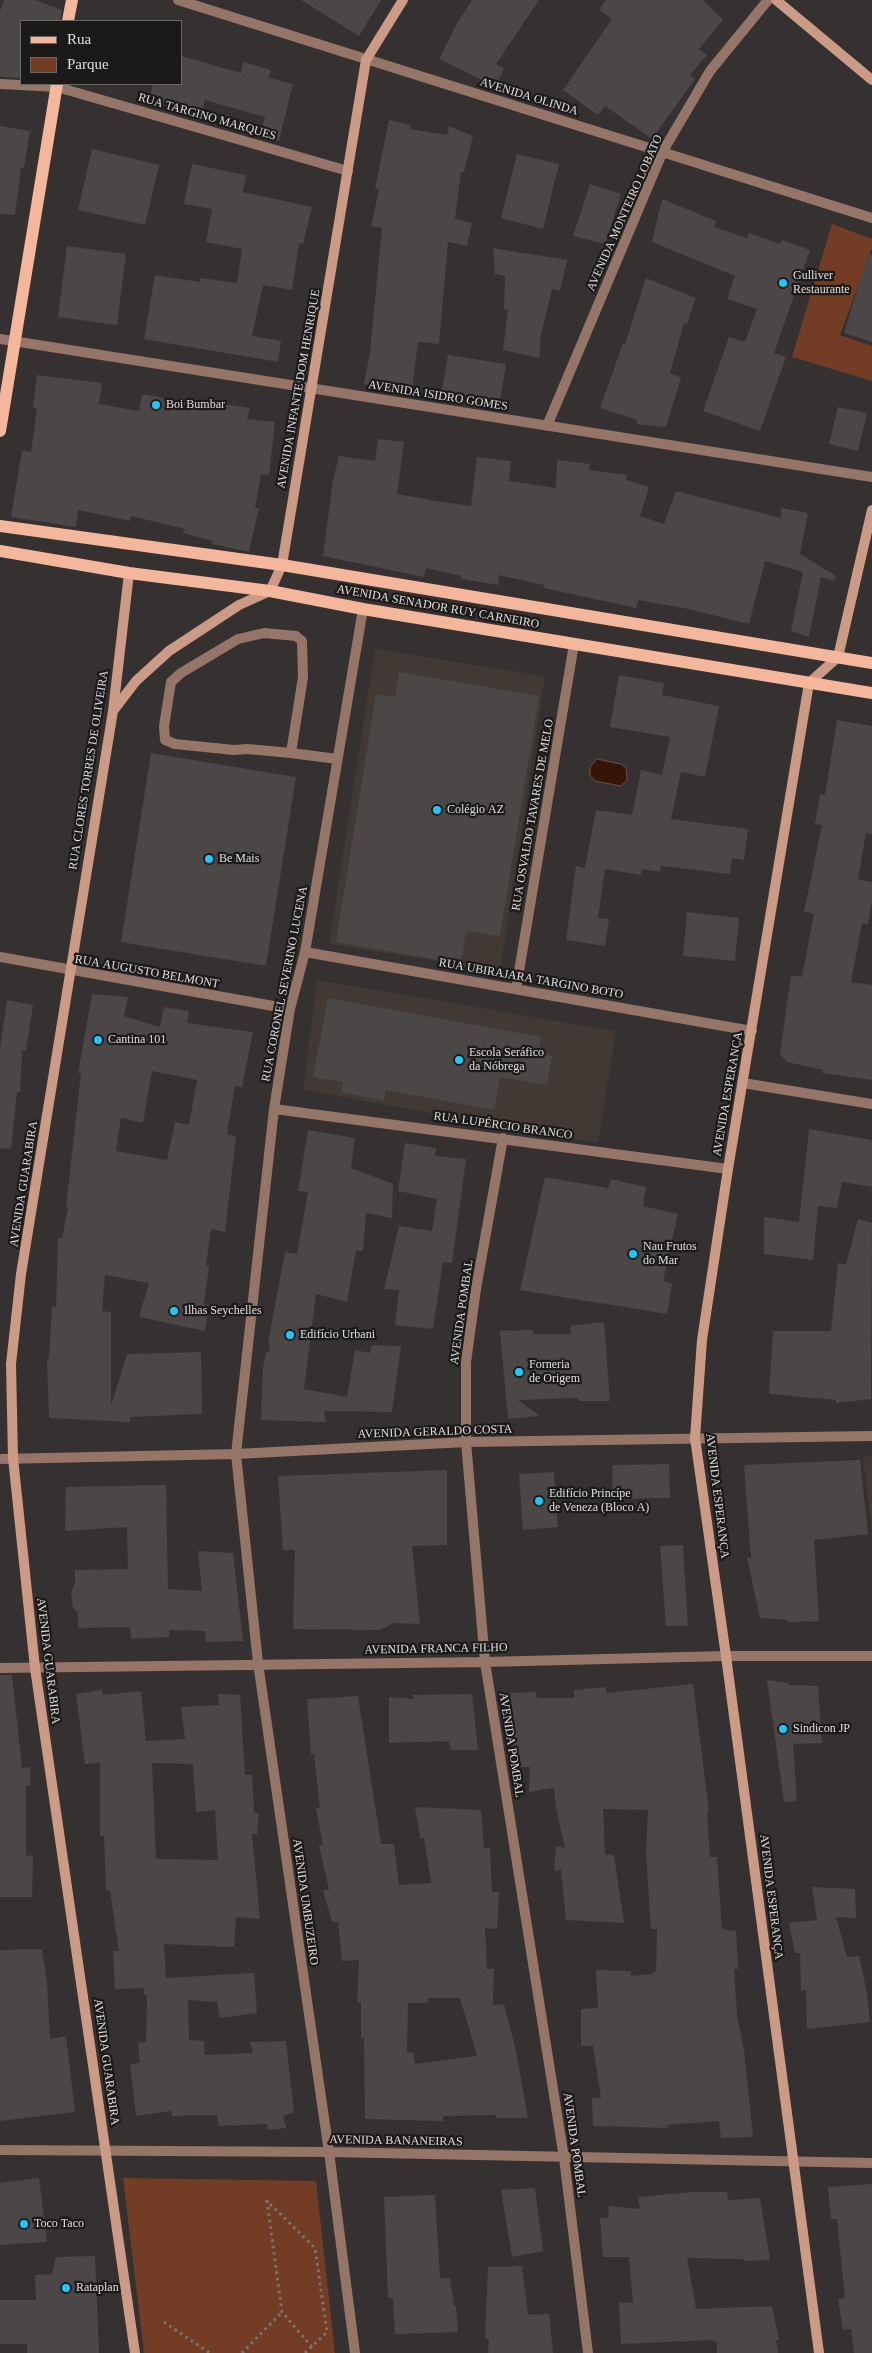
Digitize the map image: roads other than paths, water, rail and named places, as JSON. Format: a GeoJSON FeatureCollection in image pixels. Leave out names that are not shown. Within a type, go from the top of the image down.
{"type":"FeatureCollection","features":[{"type":"Feature","properties":{"kind":"main road"},"geometry":{"type":"LineString","coordinates":[[68,20],[72,0]]}},
{"type":"Feature","properties":{"kind":"main road","name":"AVENIDA INFANTE DOM HENRIQUE"},"geometry":{"type":"LineString","coordinates":[[270,591],[282,565],[366,60],[403,0]]}},
{"type":"Feature","properties":{"kind":"main road"},"geometry":{"type":"LineString","coordinates":[[776,0],[872,80]]}},
{"type":"Feature","properties":{"kind":"main road"},"geometry":{"type":"LineString","coordinates":[[0,431],[57,85]]}},
{"type":"Feature","properties":{"kind":"main road"},"geometry":{"type":"LineString","coordinates":[[809,683],[838,657],[872,510]]}},
{"type":"Feature","properties":{"kind":"main road","name":"AVENIDA SENADOR RUY CARNEIRO"},"geometry":{"type":"LineString","coordinates":[[0,526],[282,565],[872,663]]}},
{"type":"Feature","properties":{"kind":"main road","name":"AVENIDA SENADOR RUY CARNEIRO"},"geometry":{"type":"LineString","coordinates":[[0,550],[129,573],[270,591],[362,609],[872,693]]}},
{"type":"Feature","properties":{"kind":"main road","name":"RUA CLORES TORRES DE OLIVEIRA"},"geometry":{"type":"LineString","coordinates":[[70,971],[113,711],[129,573]]}},
{"type":"Feature","properties":{"kind":"main road"},"geometry":{"type":"LineString","coordinates":[[113,711],[136,681],[169,651],[239,605],[270,591]]}},
{"type":"Feature","properties":{"kind":"main road","name":"AVENIDA ESPERANÇA"},"geometry":{"type":"LineString","coordinates":[[809,683],[728,1169],[702,1340],[694,1438],[726,1656],[792,2162],[819,2353]]}},
{"type":"Feature","properties":{"kind":"main road","name":"AVENIDA GUARABIRA"},"geometry":{"type":"LineString","coordinates":[[70,971],[21,1274],[11,1364],[13,1458],[35,1668],[135,2353]]}},
{"type":"Feature","properties":{"kind":"street","name":"AVENIDA OLINDA"},"geometry":{"type":"LineString","coordinates":[[178,0],[872,218]]}},
{"type":"Feature","properties":{"kind":"street","name":"AVENIDA MONTEIRO LOBATO"},"geometry":{"type":"LineString","coordinates":[[547,426],[663,151],[710,71],[768,0]]}},
{"type":"Feature","properties":{"kind":"street","name":"RUA TARGINO MARQUES"},"geometry":{"type":"LineString","coordinates":[[0,84],[20,84]]}},
{"type":"Feature","properties":{"kind":"street","name":"RUA TARGINO MARQUES"},"geometry":{"type":"LineString","coordinates":[[57,85],[348,171]]}},
{"type":"Feature","properties":{"kind":"street","name":"AVENIDA ISIDRO GOMES"},"geometry":{"type":"LineString","coordinates":[[0,339],[872,477]]}},
{"type":"Feature","properties":{"kind":"street","name":"RUA CORONEL SEVERINO LUCENA"},"geometry":{"type":"LineString","coordinates":[[236,1454],[274,1109],[290,1009],[306,952],[362,609]]}},
{"type":"Feature","properties":{"kind":"street"},"geometry":{"type":"LineString","coordinates":[[291,752],[302,676],[302,641],[296,636],[264,633],[238,639],[181,672],[171,682],[164,726],[165,740],[175,744],[193,744],[234,750],[291,752],[338,759]]}},
{"type":"Feature","properties":{"kind":"street","name":"RUA OSVALDO TAVARES DE MELO"},"geometry":{"type":"LineString","coordinates":[[516,989],[574,644]]}},
{"type":"Feature","properties":{"kind":"street","name":"RUA UBIRAJARA TARGINO BOTO"},"geometry":{"type":"LineString","coordinates":[[306,952],[752,1032]]}},
{"type":"Feature","properties":{"kind":"street","name":"RUA AUGUSTO BELMONT"},"geometry":{"type":"LineString","coordinates":[[0,958],[290,1009]]}},
{"type":"Feature","properties":{"kind":"street"},"geometry":{"type":"LineString","coordinates":[[743,1083],[872,1104]]}},
{"type":"Feature","properties":{"kind":"street","name":"RUA LUPÉRCIO BRANCO"},"geometry":{"type":"LineString","coordinates":[[274,1109],[728,1169]]}},
{"type":"Feature","properties":{"kind":"street","name":"AVENIDA POMBAL"},"geometry":{"type":"LineString","coordinates":[[503,1138],[476,1290],[466,1362],[466,1442],[485,1662],[564,2158],[588,2353]]}},
{"type":"Feature","properties":{"kind":"street","name":"AVENIDA GERALDO COSTA"},"geometry":{"type":"LineString","coordinates":[[0,1458],[236,1454],[466,1442],[872,1436]]}},
{"type":"Feature","properties":{"kind":"street","name":"AVENIDA UMBUZEIRO"},"geometry":{"type":"LineString","coordinates":[[236,1454],[258,1663],[329,2152],[355,2353]]}},
{"type":"Feature","properties":{"kind":"street","name":"AVENIDA FRANCA FILHO"},"geometry":{"type":"LineString","coordinates":[[0,1668],[258,1663],[485,1662],[726,1656],[872,1656]]}},
{"type":"Feature","properties":{"kind":"street","name":"AVENIDA BANANEIRAS"},"geometry":{"type":"LineString","coordinates":[[0,2150],[329,2152],[872,2163]]}},
{"type":"Feature","properties":{"kind":"place","name":"Gulliver Restaurante"},"geometry":{"type":"Point","coordinates":[783,283]}},
{"type":"Feature","properties":{"kind":"place","name":"Boi Bumbar"},"geometry":{"type":"Point","coordinates":[156,405]}},
{"type":"Feature","properties":{"kind":"place","name":"Colégio AZ"},"geometry":{"type":"Point","coordinates":[437,810]}},
{"type":"Feature","properties":{"kind":"place","name":"Be Mais"},"geometry":{"type":"Point","coordinates":[209,859]}},
{"type":"Feature","properties":{"kind":"place","name":"Cantina 101"},"geometry":{"type":"Point","coordinates":[98,1040]}},
{"type":"Feature","properties":{"kind":"place","name":"Escola Seráfico da Nóbrega"},"geometry":{"type":"Point","coordinates":[459,1060]}},
{"type":"Feature","properties":{"kind":"place","name":"Nau Frutos do Mar"},"geometry":{"type":"Point","coordinates":[633,1254]}},
{"type":"Feature","properties":{"kind":"place","name":"Ilhas Seychelles"},"geometry":{"type":"Point","coordinates":[174,1311]}},
{"type":"Feature","properties":{"kind":"place","name":"Edifício Urbani"},"geometry":{"type":"Point","coordinates":[290,1335]}},
{"type":"Feature","properties":{"kind":"place","name":"Forneria de Origem"},"geometry":{"type":"Point","coordinates":[519,1372]}},
{"type":"Feature","properties":{"kind":"place","name":"Edifício Princípe de Veneza (Bloco A)"},"geometry":{"type":"Point","coordinates":[539,1501]}},
{"type":"Feature","properties":{"kind":"place","name":"Sindicon JP"},"geometry":{"type":"Point","coordinates":[783,1729]}},
{"type":"Feature","properties":{"kind":"place","name":"Toco Taco"},"geometry":{"type":"Point","coordinates":[24,2224]}},
{"type":"Feature","properties":{"kind":"place","name":"Rataplan"},"geometry":{"type":"Point","coordinates":[66,2288]}}]}
